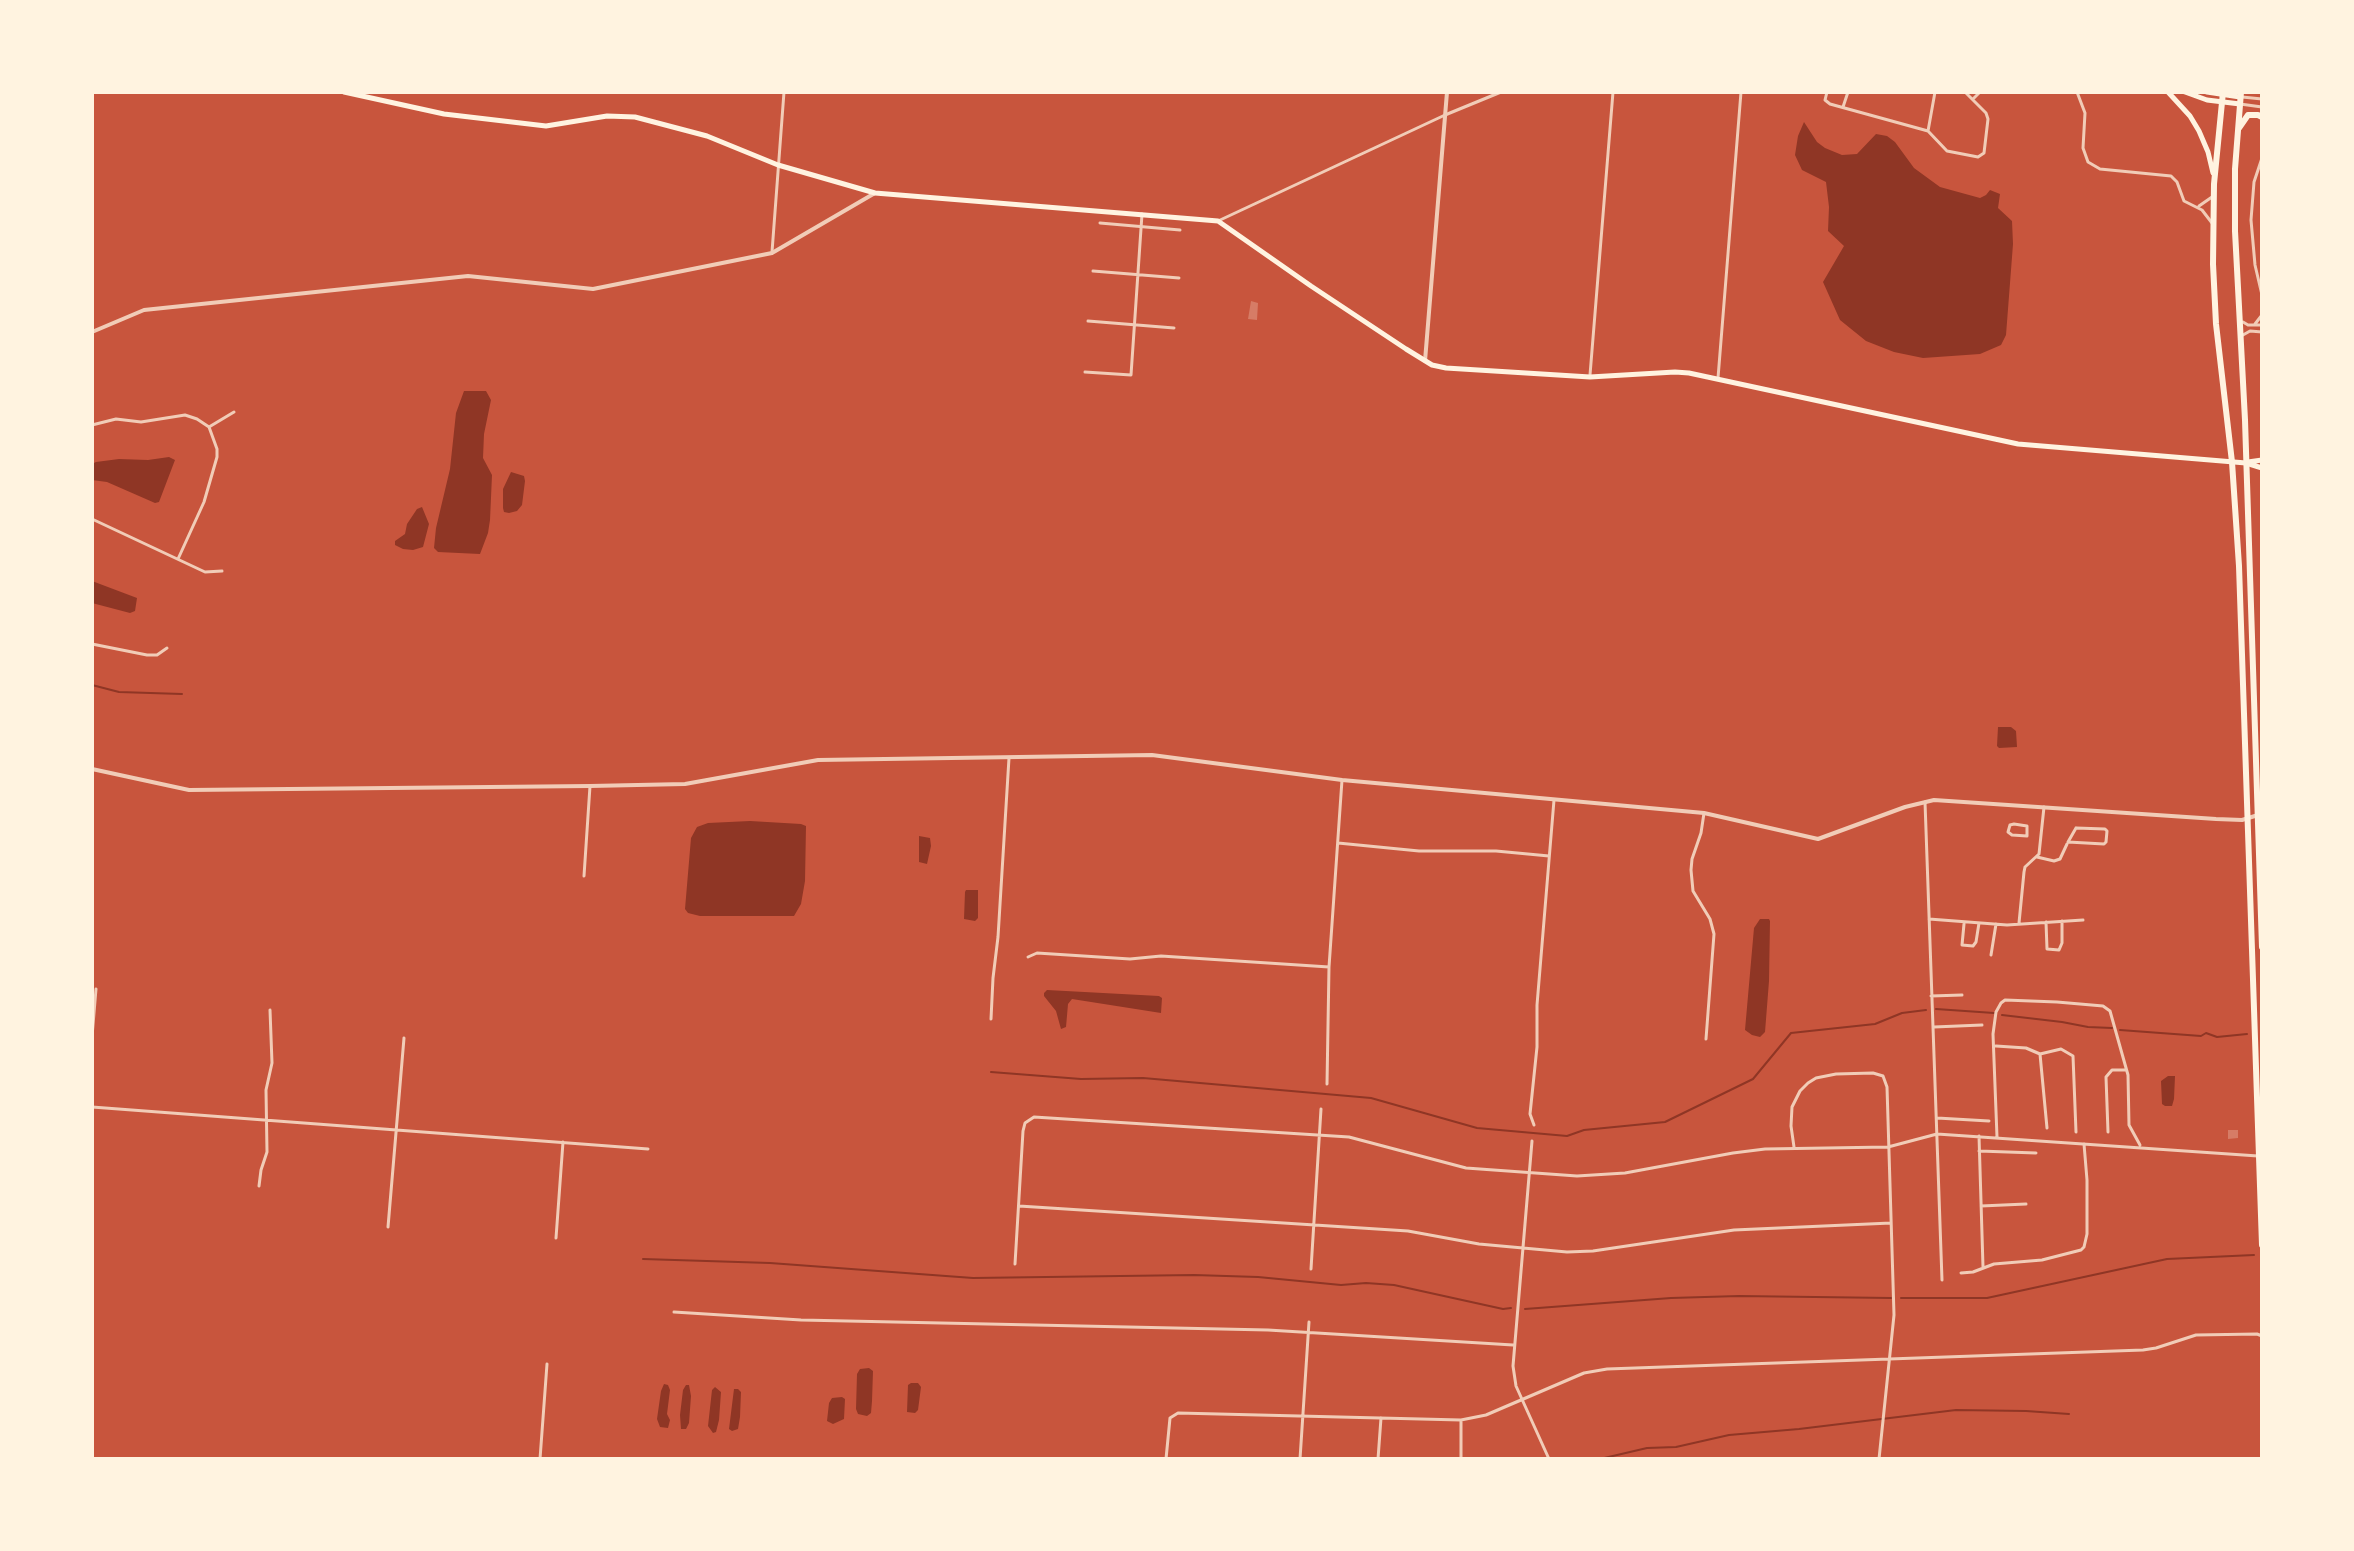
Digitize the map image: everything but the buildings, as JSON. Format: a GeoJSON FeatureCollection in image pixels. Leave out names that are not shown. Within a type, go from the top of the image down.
{"type":"FeatureCollection","features":[{"type":"Feature","properties":{"kind":"highway"},"geometry":{"type":"LineString","coordinates":[[2223,97],[2214,194],[2215,304],[2232,462],[2242,646],[2259,1066],[2262,1245]]}},
{"type":"Feature","properties":{"kind":"highway"},"geometry":{"type":"LineString","coordinates":[[2240,98],[2235,221],[2259,741],[2262,947]]}},
{"type":"Feature","properties":{"kind":"highway"},"geometry":{"type":"LineString","coordinates":[[2238,131],[2248,115],[2262,117]]}},
{"type":"Feature","properties":{"kind":"highway"},"geometry":{"type":"LineString","coordinates":[[2242,646],[2249,649],[2249,657],[2253,659]]}},
{"type":"Feature","properties":{"kind":"highway"},"geometry":{"type":"LineString","coordinates":[[2252,925],[2257,928],[2262,940]]}},
{"type":"Feature","properties":{"kind":"main road"},"geometry":{"type":"LineString","coordinates":[[344,92],[435,112],[546,126],[607,116],[635,117],[707,136],[778,165],[875,193],[1218,221],[1425,361],[1446,368],[1590,377],[1675,372],[1718,378],[2018,444],[2246,463],[2262,468]]}},
{"type":"Feature","properties":{"kind":"main road"},"geometry":{"type":"LineString","coordinates":[[2168,92],[2190,116],[2204,142],[2213,173],[2214,194]]}},
{"type":"Feature","properties":{"kind":"main road"},"geometry":{"type":"LineString","coordinates":[[2185,92],[2202,99],[2240,98]]}},
{"type":"Feature","properties":{"kind":"main road"},"geometry":{"type":"LineString","coordinates":[[2207,92],[2223,97]]}},
{"type":"Feature","properties":{"kind":"main road"},"geometry":{"type":"LineString","coordinates":[[2246,463],[2262,460]]}},
{"type":"Feature","properties":{"kind":"street"},"geometry":{"type":"LineString","coordinates":[[772,253],[784,92]]}},
{"type":"Feature","properties":{"kind":"street"},"geometry":{"type":"LineString","coordinates":[[1425,361],[1447,92]]}},
{"type":"Feature","properties":{"kind":"street"},"geometry":{"type":"LineString","coordinates":[[1218,221],[1501,92]]}},
{"type":"Feature","properties":{"kind":"street"},"geometry":{"type":"LineString","coordinates":[[1590,377],[1613,92]]}},
{"type":"Feature","properties":{"kind":"street"},"geometry":{"type":"LineString","coordinates":[[1718,378],[1741,92]]}},
{"type":"Feature","properties":{"kind":"street"},"geometry":{"type":"LineString","coordinates":[[1827,92],[1825,100],[1830,104],[1928,131],[1947,151],[1970,157],[1982,156],[1988,119],[1965,92]]}},
{"type":"Feature","properties":{"kind":"street"},"geometry":{"type":"LineString","coordinates":[[1843,107],[1848,92]]}},
{"type":"Feature","properties":{"kind":"street"},"geometry":{"type":"LineString","coordinates":[[1928,131],[1935,92]]}},
{"type":"Feature","properties":{"kind":"street"},"geometry":{"type":"LineString","coordinates":[[1973,99],[1980,92]]}},
{"type":"Feature","properties":{"kind":"street"},"geometry":{"type":"LineString","coordinates":[[2077,92],[2084,109],[2083,148],[2088,162],[2100,169],[2171,176],[2177,182],[2184,201],[2204,212],[2213,224]]}},
{"type":"Feature","properties":{"kind":"street"},"geometry":{"type":"LineString","coordinates":[[2240,98],[2262,99]]}},
{"type":"Feature","properties":{"kind":"street"},"geometry":{"type":"LineString","coordinates":[[2240,98],[2262,107]]}},
{"type":"Feature","properties":{"kind":"street"},"geometry":{"type":"LineString","coordinates":[[2262,158],[2252,194],[2251,235],[2262,295]]}},
{"type":"Feature","properties":{"kind":"street"},"geometry":{"type":"LineString","coordinates":[[92,332],[144,310],[468,276],[593,289],[772,253],[875,193]]}},
{"type":"Feature","properties":{"kind":"street"},"geometry":{"type":"LineString","coordinates":[[2195,207],[2214,194]]}},
{"type":"Feature","properties":{"kind":"street"},"geometry":{"type":"LineString","coordinates":[[1085,372],[1131,375],[1142,214]]}},
{"type":"Feature","properties":{"kind":"street"},"geometry":{"type":"LineString","coordinates":[[1100,223],[1180,230]]}},
{"type":"Feature","properties":{"kind":"street"},"geometry":{"type":"LineString","coordinates":[[1093,271],[1179,278]]}},
{"type":"Feature","properties":{"kind":"street"},"geometry":{"type":"LineString","coordinates":[[2254,325],[2262,315]]}},
{"type":"Feature","properties":{"kind":"street"},"geometry":{"type":"LineString","coordinates":[[2239,319],[2248,325],[2262,325]]}},
{"type":"Feature","properties":{"kind":"street"},"geometry":{"type":"LineString","coordinates":[[1088,321],[1174,328]]}},
{"type":"Feature","properties":{"kind":"street"},"geometry":{"type":"LineString","coordinates":[[2240,338],[2250,331],[2262,332]]}},
{"type":"Feature","properties":{"kind":"street"},"geometry":{"type":"LineString","coordinates":[[209,427],[234,412]]}},
{"type":"Feature","properties":{"kind":"street"},"geometry":{"type":"LineString","coordinates":[[92,425],[116,419],[141,422],[185,415],[209,427],[217,457],[204,502],[178,559]]}},
{"type":"Feature","properties":{"kind":"street"},"geometry":{"type":"LineString","coordinates":[[92,519],[205,572],[222,571]]}},
{"type":"Feature","properties":{"kind":"street"},"geometry":{"type":"LineString","coordinates":[[92,644],[147,655],[157,655],[167,648]]}},
{"type":"Feature","properties":{"kind":"street"},"geometry":{"type":"LineString","coordinates":[[92,769],[189,790],[590,786],[685,784],[818,760],[1166,756],[1342,780],[1704,813],[1818,839],[1905,807],[1934,800],[2216,819],[2242,820],[2258,815]]}},
{"type":"Feature","properties":{"kind":"street"},"geometry":{"type":"LineString","coordinates":[[991,1019],[1009,758]]}},
{"type":"Feature","properties":{"kind":"street"},"geometry":{"type":"LineString","coordinates":[[1327,1084],[1329,967],[1342,780]]}},
{"type":"Feature","properties":{"kind":"street"},"geometry":{"type":"LineString","coordinates":[[584,876],[590,786]]}},
{"type":"Feature","properties":{"kind":"street"},"geometry":{"type":"LineString","coordinates":[[1534,1125],[1530,1114],[1554,800]]}},
{"type":"Feature","properties":{"kind":"street"},"geometry":{"type":"LineString","coordinates":[[1925,802],[1942,1280]]}},
{"type":"Feature","properties":{"kind":"street"},"geometry":{"type":"LineString","coordinates":[[2019,923],[2025,867],[2037,857],[2044,807]]}},
{"type":"Feature","properties":{"kind":"street"},"geometry":{"type":"LineString","coordinates":[[1704,813],[1691,870],[1696,898],[1710,919],[1714,934],[1706,1039]]}},
{"type":"Feature","properties":{"kind":"street"},"geometry":{"type":"LineString","coordinates":[[2014,824],[2027,826],[2028,830],[2027,836],[2008,832],[2010,825],[2014,824]]}},
{"type":"Feature","properties":{"kind":"street"},"geometry":{"type":"LineString","coordinates":[[2037,857],[2054,861],[2060,859],[2068,842],[2076,828],[2107,831],[2104,844],[2068,842]]}},
{"type":"Feature","properties":{"kind":"street"},"geometry":{"type":"LineString","coordinates":[[1338,843],[1419,851],[1496,851],[1549,856]]}},
{"type":"Feature","properties":{"kind":"street"},"geometry":{"type":"LineString","coordinates":[[1929,919],[1996,924],[2083,920]]}},
{"type":"Feature","properties":{"kind":"street"},"geometry":{"type":"LineString","coordinates":[[2046,922],[2047,949],[2059,950],[2062,921]]}},
{"type":"Feature","properties":{"kind":"street"},"geometry":{"type":"LineString","coordinates":[[1964,922],[1962,945],[1967,946],[1973,946],[1976,942],[1979,923]]}},
{"type":"Feature","properties":{"kind":"street"},"geometry":{"type":"LineString","coordinates":[[1991,955],[1996,924]]}},
{"type":"Feature","properties":{"kind":"street"},"geometry":{"type":"LineString","coordinates":[[1028,957],[1037,953],[1130,959],[1161,956],[1329,967]]}},
{"type":"Feature","properties":{"kind":"street"},"geometry":{"type":"LineString","coordinates":[[92,1037],[96,989]]}},
{"type":"Feature","properties":{"kind":"street"},"geometry":{"type":"LineString","coordinates":[[1931,996],[1962,995]]}},
{"type":"Feature","properties":{"kind":"street"},"geometry":{"type":"LineString","coordinates":[[1997,1137],[1994,1046],[1996,1012],[2001,1003],[2005,1000],[2103,1006],[2110,1011],[2126,1070],[2129,1125],[2141,1147]]}},
{"type":"Feature","properties":{"kind":"street"},"geometry":{"type":"LineString","coordinates":[[259,1186],[267,1152],[266,1090],[272,1063],[270,1010]]}},
{"type":"Feature","properties":{"kind":"street"},"geometry":{"type":"LineString","coordinates":[[1932,1027],[1982,1025]]}},
{"type":"Feature","properties":{"kind":"street"},"geometry":{"type":"LineString","coordinates":[[388,1227],[404,1038]]}},
{"type":"Feature","properties":{"kind":"street"},"geometry":{"type":"LineString","coordinates":[[1994,1046],[2026,1048],[2040,1054],[2061,1049],[2073,1056],[2076,1132]]}},
{"type":"Feature","properties":{"kind":"street"},"geometry":{"type":"LineString","coordinates":[[2040,1054],[2047,1128]]}},
{"type":"Feature","properties":{"kind":"street"},"geometry":{"type":"LineString","coordinates":[[2108,1132],[2106,1077],[2112,1070],[2126,1070]]}},
{"type":"Feature","properties":{"kind":"street"},"geometry":{"type":"LineString","coordinates":[[1794,1147],[1791,1113],[1796,1098],[1808,1083],[1826,1075],[1879,1074],[1885,1080],[1894,1315],[1879,1459]]}},
{"type":"Feature","properties":{"kind":"street"},"geometry":{"type":"LineString","coordinates":[[92,1107],[648,1149]]}},
{"type":"Feature","properties":{"kind":"street"},"geometry":{"type":"LineString","coordinates":[[1311,1269],[1321,1109]]}},
{"type":"Feature","properties":{"kind":"street"},"geometry":{"type":"LineString","coordinates":[[1015,1264],[1023,1131],[1028,1120],[1034,1117],[1359,1138],[1466,1168],[1577,1176],[1625,1173],[1733,1153],[1794,1147],[1888,1147],[1937,1134],[2261,1157]]}},
{"type":"Feature","properties":{"kind":"street"},"geometry":{"type":"LineString","coordinates":[[1935,1118],[1989,1121]]}},
{"type":"Feature","properties":{"kind":"street"},"geometry":{"type":"LineString","coordinates":[[1979,1136],[1983,1267]]}},
{"type":"Feature","properties":{"kind":"street"},"geometry":{"type":"LineString","coordinates":[[1532,1141],[1513,1345],[1514,1377],[1549,1459]]}},
{"type":"Feature","properties":{"kind":"street"},"geometry":{"type":"LineString","coordinates":[[556,1238],[563,1142]]}},
{"type":"Feature","properties":{"kind":"street"},"geometry":{"type":"LineString","coordinates":[[1961,1273],[1994,1264],[2042,1260],[2084,1247],[2087,1234],[2087,1180],[2084,1144]]}},
{"type":"Feature","properties":{"kind":"street"},"geometry":{"type":"LineString","coordinates":[[1979,1151],[2036,1153]]}},
{"type":"Feature","properties":{"kind":"street"},"geometry":{"type":"LineString","coordinates":[[1981,1206],[2026,1204]]}},
{"type":"Feature","properties":{"kind":"street"},"geometry":{"type":"LineString","coordinates":[[1019,1206],[1408,1231],[1479,1244],[1567,1252],[1593,1251],[1734,1230],[1891,1223]]}},
{"type":"Feature","properties":{"kind":"street"},"geometry":{"type":"LineString","coordinates":[[674,1312],[801,1320],[1268,1330],[1513,1345]]}},
{"type":"Feature","properties":{"kind":"street"},"geometry":{"type":"LineString","coordinates":[[1300,1459],[1309,1322]]}},
{"type":"Feature","properties":{"kind":"street"},"geometry":{"type":"LineString","coordinates":[[1166,1459],[1170,1421],[1172,1415],[1178,1413],[1461,1420],[1486,1415],[1597,1370],[2143,1350],[2196,1335],[2262,1336]]}},
{"type":"Feature","properties":{"kind":"street"},"geometry":{"type":"LineString","coordinates":[[540,1459],[547,1364]]}},
{"type":"Feature","properties":{"kind":"street"},"geometry":{"type":"LineString","coordinates":[[1378,1459],[1381,1418]]}},
{"type":"Feature","properties":{"kind":"street"},"geometry":{"type":"LineString","coordinates":[[1461,1420],[1461,1459]]}},
{"type":"Feature","properties":{"kind":"shaded area"},"geometry":{"type":"Polygon","coordinates":[[[1804,122],[1817,142],[1842,155],[1857,154],[1876,134],[1887,136],[1914,168],[1940,187],[1980,198],[1990,190],[2000,194],[1998,208],[2012,221],[2013,244],[2006,335],[2001,345],[1980,354],[1923,358],[1894,352],[1866,341],[1840,320],[1823,282],[1844,246],[1828,231],[1826,182],[1802,170],[1795,155],[1804,122]]]}},
{"type":"Feature","properties":{"kind":"shaded area"},"geometry":{"type":"Polygon","coordinates":[[[464,391],[486,391],[491,400],[483,458],[492,475],[490,520],[480,554],[438,552],[434,548],[450,469],[456,413],[464,391]]]}},
{"type":"Feature","properties":{"kind":"shaded area"},"geometry":{"type":"Polygon","coordinates":[[[169,457],[175,460],[159,502],[107,482],[92,480],[92,464],[96,462],[169,457]]]}},
{"type":"Feature","properties":{"kind":"shaded area"},"geometry":{"type":"Polygon","coordinates":[[[511,472],[524,476],[525,481],[522,505],[517,511],[509,513],[504,512],[503,508],[503,489],[511,472]]]}},
{"type":"Feature","properties":{"kind":"shaded area"},"geometry":{"type":"Polygon","coordinates":[[[422,507],[429,524],[423,547],[413,550],[395,545],[395,541],[405,534],[407,524],[417,509],[422,507]]]}},
{"type":"Feature","properties":{"kind":"shaded area"},"geometry":{"type":"Polygon","coordinates":[[[92,581],[137,598],[135,611],[130,613],[92,603],[92,581]]]}},
{"type":"Feature","properties":{"kind":"shaded area"},"geometry":{"type":"Polygon","coordinates":[[[1998,727],[2011,727],[2016,731],[2017,747],[1997,746],[1998,727]]]}},
{"type":"Feature","properties":{"kind":"shaded area"},"geometry":{"type":"Polygon","coordinates":[[[750,821],[806,826],[805,881],[801,904],[794,916],[700,916],[688,913],[685,909],[691,838],[697,827],[708,823],[750,821]]]}},
{"type":"Feature","properties":{"kind":"shaded area"},"geometry":{"type":"Polygon","coordinates":[[[919,836],[930,838],[927,864],[919,862],[919,836]]]}},
{"type":"Feature","properties":{"kind":"shaded area"},"geometry":{"type":"Polygon","coordinates":[[[966,890],[978,890],[978,918],[975,921],[964,919],[966,890]]]}},
{"type":"Feature","properties":{"kind":"shaded area"},"geometry":{"type":"Polygon","coordinates":[[[1760,919],[1770,921],[1765,1032],[1760,1037],[1745,1030],[1754,928],[1760,919]]]}},
{"type":"Feature","properties":{"kind":"shaded area"},"geometry":{"type":"Polygon","coordinates":[[[1047,990],[1159,996],[1162,998],[1161,1013],[1072,999],[1068,1004],[1066,1027],[1061,1029],[1056,1011],[1044,996],[1047,990]]]}},
{"type":"Feature","properties":{"kind":"shaded area"},"geometry":{"type":"Polygon","coordinates":[[[2175,1076],[2172,1106],[2162,1104],[2161,1081],[2175,1076]]]}},
{"type":"Feature","properties":{"kind":"shaded area"},"geometry":{"type":"Polygon","coordinates":[[[860,1369],[873,1371],[872,1401],[871,1413],[867,1416],[858,1414],[856,1409],[857,1374],[860,1369]]]}},
{"type":"Feature","properties":{"kind":"shaded area"},"geometry":{"type":"Polygon","coordinates":[[[918,1383],[921,1387],[915,1413],[907,1412],[908,1385],[918,1383]]]}},
{"type":"Feature","properties":{"kind":"shaded area"},"geometry":{"type":"Polygon","coordinates":[[[664,1384],[670,1390],[668,1428],[660,1427],[657,1419],[664,1384]]]}},
{"type":"Feature","properties":{"kind":"shaded area"},"geometry":{"type":"Polygon","coordinates":[[[686,1385],[689,1385],[691,1396],[689,1423],[686,1429],[681,1429],[680,1415],[686,1385]]]}},
{"type":"Feature","properties":{"kind":"shaded area"},"geometry":{"type":"Polygon","coordinates":[[[715,1387],[721,1392],[719,1420],[713,1433],[708,1426],[712,1390],[715,1387]]]}},
{"type":"Feature","properties":{"kind":"shaded area"},"geometry":{"type":"Polygon","coordinates":[[[734,1389],[741,1392],[740,1417],[738,1429],[732,1431],[729,1429],[734,1389]]]}},
{"type":"Feature","properties":{"kind":"shaded area"},"geometry":{"type":"Polygon","coordinates":[[[832,1398],[845,1399],[844,1419],[833,1424],[827,1421],[829,1403],[832,1398]]]}},
{"type":"Feature","properties":{"kind":"waterway"},"geometry":{"type":"LineString","coordinates":[[92,685],[119,692],[182,694]]}},
{"type":"Feature","properties":{"kind":"waterway"},"geometry":{"type":"LineString","coordinates":[[1936,1009],[1994,1013]]}},
{"type":"Feature","properties":{"kind":"waterway"},"geometry":{"type":"LineString","coordinates":[[991,1072],[1081,1079],[1143,1078],[1371,1098],[1477,1128],[1567,1136],[1584,1130],[1665,1122],[1753,1079],[1791,1033],[1875,1024],[1902,1013],[1926,1010]]}},
{"type":"Feature","properties":{"kind":"waterway"},"geometry":{"type":"LineString","coordinates":[[2002,1015],[2112,1028]]}},
{"type":"Feature","properties":{"kind":"waterway"},"geometry":{"type":"LineString","coordinates":[[2120,1030],[2201,1036],[2206,1033],[2217,1037],[2247,1034]]}},
{"type":"Feature","properties":{"kind":"waterway"},"geometry":{"type":"LineString","coordinates":[[1901,1298],[1987,1298],[2167,1259],[2254,1255]]}},
{"type":"Feature","properties":{"kind":"waterway"},"geometry":{"type":"LineString","coordinates":[[643,1259],[770,1263],[973,1278],[1194,1275],[1341,1285],[1366,1283],[1394,1285],[1503,1309],[1511,1308]]}},
{"type":"Feature","properties":{"kind":"waterway"},"geometry":{"type":"LineString","coordinates":[[1525,1309],[1671,1298],[1891,1298]]}},
{"type":"Feature","properties":{"kind":"waterway"},"geometry":{"type":"LineString","coordinates":[[1600,1459],[1729,1435],[1956,1410],[2069,1414]]}}]}
